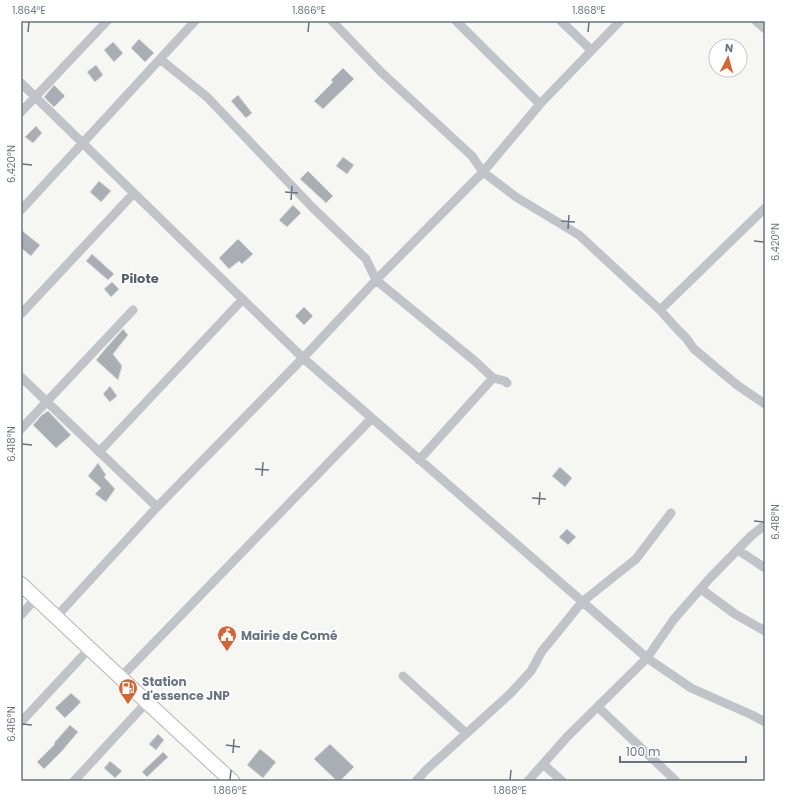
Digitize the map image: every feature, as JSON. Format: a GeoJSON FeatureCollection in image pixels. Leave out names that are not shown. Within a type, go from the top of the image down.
{"type":"FeatureCollection","features":[{"type":"Feature","properties":{"kind":"main road"},"geometry":{"type":"LineString","coordinates":[[21,584],[232,781]]}},
{"type":"Feature","properties":{"kind":"street"},"geometry":{"type":"LineString","coordinates":[[21,112],[107,21]]}},
{"type":"Feature","properties":{"kind":"street"},"geometry":{"type":"LineString","coordinates":[[21,210],[195,21]]}},
{"type":"Feature","properties":{"kind":"street"},"geometry":{"type":"LineString","coordinates":[[332,21],[381,72],[472,156],[483,172],[516,198],[579,235],[660,310],[694,349],[737,385],[765,404]]}},
{"type":"Feature","properties":{"kind":"street"},"geometry":{"type":"LineString","coordinates":[[456,21],[540,104]]}},
{"type":"Feature","properties":{"kind":"street"},"geometry":{"type":"LineString","coordinates":[[561,21],[591,50]]}},
{"type":"Feature","properties":{"kind":"street"},"geometry":{"type":"LineString","coordinates":[[56,617],[157,507],[303,358],[376,280],[483,172],[540,104],[620,21]]}},
{"type":"Feature","properties":{"kind":"street"},"geometry":{"type":"LineString","coordinates":[[756,21],[765,29]]}},
{"type":"Feature","properties":{"kind":"street"},"geometry":{"type":"LineString","coordinates":[[160,59],[208,97],[312,207],[366,259],[376,280],[476,362],[493,378],[505,381],[507,383]]}},
{"type":"Feature","properties":{"kind":"street"},"geometry":{"type":"LineString","coordinates":[[21,83],[303,358],[647,658],[691,688],[765,722]]}},
{"type":"Feature","properties":{"kind":"street"},"geometry":{"type":"LineString","coordinates":[[21,314],[134,193]]}},
{"type":"Feature","properties":{"kind":"street"},"geometry":{"type":"LineString","coordinates":[[660,310],[765,208]]}},
{"type":"Feature","properties":{"kind":"street"},"geometry":{"type":"LineString","coordinates":[[100,452],[243,299]]}},
{"type":"Feature","properties":{"kind":"street"},"geometry":{"type":"LineString","coordinates":[[21,429],[133,310]]}},
{"type":"Feature","properties":{"kind":"street"},"geometry":{"type":"LineString","coordinates":[[21,377],[157,507]]}},
{"type":"Feature","properties":{"kind":"street"},"geometry":{"type":"LineString","coordinates":[[419,460],[493,378]]}},
{"type":"Feature","properties":{"kind":"street"},"geometry":{"type":"LineString","coordinates":[[121,677],[372,418]]}},
{"type":"Feature","properties":{"kind":"street"},"geometry":{"type":"LineString","coordinates":[[416,781],[426,770],[511,693],[530,671],[542,651],[582,602],[636,559],[671,513]]}},
{"type":"Feature","properties":{"kind":"street"},"geometry":{"type":"LineString","coordinates":[[528,781],[567,738],[647,658],[674,619],[701,588],[752,535],[765,525]]}},
{"type":"Feature","properties":{"kind":"street"},"geometry":{"type":"LineString","coordinates":[[738,550],[765,568]]}},
{"type":"Feature","properties":{"kind":"street"},"geometry":{"type":"LineString","coordinates":[[701,588],[735,614],[765,632]]}},
{"type":"Feature","properties":{"kind":"street"},"geometry":{"type":"LineString","coordinates":[[21,615],[36,598]]}},
{"type":"Feature","properties":{"kind":"street"},"geometry":{"type":"LineString","coordinates":[[21,722],[90,648]]}},
{"type":"Feature","properties":{"kind":"street"},"geometry":{"type":"LineString","coordinates":[[403,676],[466,733]]}},
{"type":"Feature","properties":{"kind":"street"},"geometry":{"type":"LineString","coordinates":[[74,781],[146,702]]}},
{"type":"Feature","properties":{"kind":"street"},"geometry":{"type":"LineString","coordinates":[[598,707],[676,781]]}},
{"type":"Feature","properties":{"kind":"street"},"geometry":{"type":"LineString","coordinates":[[543,764],[562,781]]}},
{"type":"Feature","properties":{"kind":"building"},"geometry":{"type":"Polygon","coordinates":[[[139,39],[154,53],[145,62],[131,48],[139,39]]]}},
{"type":"Feature","properties":{"kind":"building"},"geometry":{"type":"Polygon","coordinates":[[[113,42],[123,53],[114,62],[104,50],[113,42]]]}},
{"type":"Feature","properties":{"kind":"building"},"geometry":{"type":"Polygon","coordinates":[[[96,65],[103,75],[95,82],[87,72],[96,65]]]}},
{"type":"Feature","properties":{"kind":"building"},"geometry":{"type":"Polygon","coordinates":[[[343,68],[354,79],[323,109],[314,101],[333,82],[331,80],[343,68]]]}},
{"type":"Feature","properties":{"kind":"building"},"geometry":{"type":"Polygon","coordinates":[[[54,85],[65,96],[54,107],[44,97],[54,85]]]}},
{"type":"Feature","properties":{"kind":"building"},"geometry":{"type":"Polygon","coordinates":[[[238,95],[252,113],[246,118],[231,101],[238,95]]]}},
{"type":"Feature","properties":{"kind":"building"},"geometry":{"type":"Polygon","coordinates":[[[36,126],[42,133],[33,143],[25,137],[36,126]]]}},
{"type":"Feature","properties":{"kind":"building"},"geometry":{"type":"Polygon","coordinates":[[[343,157],[354,165],[347,174],[336,166],[343,157]]]}},
{"type":"Feature","properties":{"kind":"building"},"geometry":{"type":"Polygon","coordinates":[[[308,171],[333,196],[326,203],[300,179],[308,171]]]}},
{"type":"Feature","properties":{"kind":"building"},"geometry":{"type":"Polygon","coordinates":[[[99,181],[111,191],[101,202],[90,192],[99,181]]]}},
{"type":"Feature","properties":{"kind":"building"},"geometry":{"type":"Polygon","coordinates":[[[293,205],[301,213],[287,227],[279,220],[293,205]]]}},
{"type":"Feature","properties":{"kind":"building"},"geometry":{"type":"Polygon","coordinates":[[[21,230],[40,245],[31,256],[21,248],[21,230]]]}},
{"type":"Feature","properties":{"kind":"building"},"geometry":{"type":"Polygon","coordinates":[[[238,239],[253,254],[242,264],[239,261],[229,269],[219,258],[238,239]]]}},
{"type":"Feature","properties":{"kind":"building"},"geometry":{"type":"Polygon","coordinates":[[[92,254],[114,274],[108,280],[86,261],[92,254]]]}},
{"type":"Feature","properties":{"kind":"building"},"geometry":{"type":"Polygon","coordinates":[[[112,282],[119,289],[111,297],[104,289],[112,282]]]}},
{"type":"Feature","properties":{"kind":"building"},"geometry":{"type":"Polygon","coordinates":[[[304,307],[313,316],[304,325],[295,316],[304,307]]]}},
{"type":"Feature","properties":{"kind":"building"},"geometry":{"type":"Polygon","coordinates":[[[123,329],[128,335],[113,354],[122,366],[118,380],[96,360],[123,329]]]}},
{"type":"Feature","properties":{"kind":"building"},"geometry":{"type":"Polygon","coordinates":[[[110,386],[117,396],[110,402],[103,394],[110,386]]]}},
{"type":"Feature","properties":{"kind":"building"},"geometry":{"type":"Polygon","coordinates":[[[48,411],[71,435],[56,448],[33,425],[48,411]]]}},
{"type":"Feature","properties":{"kind":"building"},"geometry":{"type":"Polygon","coordinates":[[[98,463],[106,475],[104,477],[115,489],[106,502],[95,494],[101,488],[88,476],[98,463]]]}},
{"type":"Feature","properties":{"kind":"building"},"geometry":{"type":"Polygon","coordinates":[[[560,467],[572,478],[565,487],[552,476],[560,467]]]}},
{"type":"Feature","properties":{"kind":"building"},"geometry":{"type":"Polygon","coordinates":[[[567,529],[576,537],[568,545],[559,537],[567,529]]]}},
{"type":"Feature","properties":{"kind":"building"},"geometry":{"type":"Polygon","coordinates":[[[71,693],[81,702],[65,718],[55,708],[71,693]]]}},
{"type":"Feature","properties":{"kind":"building"},"geometry":{"type":"Polygon","coordinates":[[[70,725],[78,732],[44,769],[37,762],[55,744],[54,743],[70,725]]]}},
{"type":"Feature","properties":{"kind":"building"},"geometry":{"type":"Polygon","coordinates":[[[158,734],[164,740],[156,750],[149,744],[158,734]]]}},
{"type":"Feature","properties":{"kind":"building"},"geometry":{"type":"Polygon","coordinates":[[[330,744],[354,767],[340,781],[337,781],[314,759],[330,744]]]}},
{"type":"Feature","properties":{"kind":"building"},"geometry":{"type":"Polygon","coordinates":[[[260,749],[276,762],[263,778],[247,765],[260,749]]]}},
{"type":"Feature","properties":{"kind":"building"},"geometry":{"type":"Polygon","coordinates":[[[163,752],[168,757],[147,777],[142,772],[163,752]]]}},
{"type":"Feature","properties":{"kind":"building"},"geometry":{"type":"Polygon","coordinates":[[[110,761],[122,771],[115,778],[104,768],[110,761]]]}},
{"type":"Feature","properties":{"kind":"place","name":"Mairie de Comé"},"geometry":{"type":"Point","coordinates":[227,652]}},
{"type":"Feature","properties":{"kind":"place","name":"Station d'essence JNP"},"geometry":{"type":"Point","coordinates":[128,705]}},
{"type":"Feature","properties":{"kind":"district","name":"Pilote"},"geometry":{"type":"Point","coordinates":[140,278]}}]}
